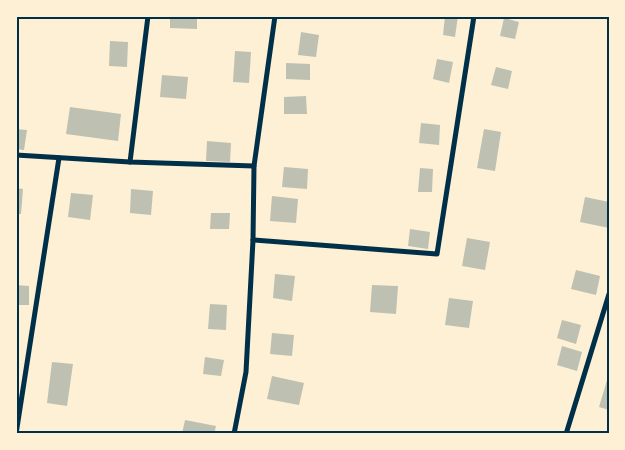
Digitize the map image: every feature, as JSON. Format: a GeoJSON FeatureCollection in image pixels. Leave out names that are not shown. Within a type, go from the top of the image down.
{"type":"FeatureCollection","features":[{"type":"Feature","properties":{"kind":"street"},"geometry":{"type":"LineString","coordinates":[[130,162],[148,16]]}},
{"type":"Feature","properties":{"kind":"street"},"geometry":{"type":"LineString","coordinates":[[234,434],[246,372],[253,240],[254,166],[275,16]]}},
{"type":"Feature","properties":{"kind":"street"},"geometry":{"type":"LineString","coordinates":[[253,240],[436,254],[474,16]]}},
{"type":"Feature","properties":{"kind":"street"},"geometry":{"type":"LineString","coordinates":[[16,155],[130,162],[254,166]]}},
{"type":"Feature","properties":{"kind":"street"},"geometry":{"type":"LineString","coordinates":[[16,434],[59,158]]}},
{"type":"Feature","properties":{"kind":"street"},"geometry":{"type":"LineString","coordinates":[[566,434],[609,294]]}},
{"type":"Feature","properties":{"kind":"building"},"geometry":{"type":"Polygon","coordinates":[[[170,16],[197,16],[197,29],[170,28],[170,16]]]}},
{"type":"Feature","properties":{"kind":"building"},"geometry":{"type":"Polygon","coordinates":[[[445,16],[458,16],[455,37],[443,35],[445,16]]]}},
{"type":"Feature","properties":{"kind":"building"},"geometry":{"type":"Polygon","coordinates":[[[504,18],[519,22],[515,39],[500,36],[504,18]]]}},
{"type":"Feature","properties":{"kind":"building"},"geometry":{"type":"Polygon","coordinates":[[[301,32],[319,35],[316,57],[298,55],[301,32]]]}},
{"type":"Feature","properties":{"kind":"building"},"geometry":{"type":"Polygon","coordinates":[[[110,41],[128,42],[127,67],[109,66],[110,41]]]}},
{"type":"Feature","properties":{"kind":"building"},"geometry":{"type":"Polygon","coordinates":[[[235,51],[251,52],[249,83],[233,82],[235,51]]]}},
{"type":"Feature","properties":{"kind":"building"},"geometry":{"type":"Polygon","coordinates":[[[437,59],[453,62],[449,83],[433,79],[437,59]]]}},
{"type":"Feature","properties":{"kind":"building"},"geometry":{"type":"Polygon","coordinates":[[[286,63],[310,64],[310,80],[286,79],[286,63]]]}},
{"type":"Feature","properties":{"kind":"building"},"geometry":{"type":"Polygon","coordinates":[[[496,67],[512,71],[508,89],[491,85],[496,67]]]}},
{"type":"Feature","properties":{"kind":"building"},"geometry":{"type":"Polygon","coordinates":[[[162,75],[188,77],[186,99],[160,97],[162,75]]]}},
{"type":"Feature","properties":{"kind":"building"},"geometry":{"type":"Polygon","coordinates":[[[306,96],[307,114],[284,114],[284,97],[306,96]]]}},
{"type":"Feature","properties":{"kind":"building"},"geometry":{"type":"Polygon","coordinates":[[[70,107],[121,114],[118,141],[66,134],[70,107]]]}},
{"type":"Feature","properties":{"kind":"building"},"geometry":{"type":"Polygon","coordinates":[[[421,123],[440,125],[439,145],[419,143],[421,123]]]}},
{"type":"Feature","properties":{"kind":"building"},"geometry":{"type":"Polygon","coordinates":[[[16,129],[27,130],[24,150],[16,149],[16,129]]]}},
{"type":"Feature","properties":{"kind":"building"},"geometry":{"type":"Polygon","coordinates":[[[484,129],[501,132],[495,171],[477,168],[484,129]]]}},
{"type":"Feature","properties":{"kind":"building"},"geometry":{"type":"Polygon","coordinates":[[[207,141],[231,143],[230,162],[206,161],[207,141]]]}},
{"type":"Feature","properties":{"kind":"building"},"geometry":{"type":"Polygon","coordinates":[[[284,167],[308,169],[307,189],[282,187],[284,167]]]}},
{"type":"Feature","properties":{"kind":"building"},"geometry":{"type":"Polygon","coordinates":[[[420,168],[433,169],[432,192],[418,192],[420,168]]]}},
{"type":"Feature","properties":{"kind":"building"},"geometry":{"type":"Polygon","coordinates":[[[16,188],[23,189],[21,214],[16,214],[16,188]]]}},
{"type":"Feature","properties":{"kind":"building"},"geometry":{"type":"Polygon","coordinates":[[[131,189],[153,191],[151,215],[130,213],[131,189]]]}},
{"type":"Feature","properties":{"kind":"building"},"geometry":{"type":"Polygon","coordinates":[[[71,193],[93,195],[90,220],[68,217],[71,193]]]}},
{"type":"Feature","properties":{"kind":"building"},"geometry":{"type":"Polygon","coordinates":[[[272,196],[298,199],[296,223],[270,221],[272,196]]]}},
{"type":"Feature","properties":{"kind":"building"},"geometry":{"type":"Polygon","coordinates":[[[585,197],[609,202],[609,228],[580,222],[585,197]]]}},
{"type":"Feature","properties":{"kind":"building"},"geometry":{"type":"Polygon","coordinates":[[[211,213],[230,213],[229,229],[210,229],[211,213]]]}},
{"type":"Feature","properties":{"kind":"building"},"geometry":{"type":"Polygon","coordinates":[[[410,229],[430,232],[428,249],[408,246],[410,229]]]}},
{"type":"Feature","properties":{"kind":"building"},"geometry":{"type":"Polygon","coordinates":[[[467,238],[490,242],[485,270],[462,266],[467,238]]]}},
{"type":"Feature","properties":{"kind":"building"},"geometry":{"type":"Polygon","coordinates":[[[576,270],[600,276],[596,295],[571,289],[576,270]]]}},
{"type":"Feature","properties":{"kind":"building"},"geometry":{"type":"Polygon","coordinates":[[[275,274],[295,276],[292,301],[273,298],[275,274]]]}},
{"type":"Feature","properties":{"kind":"building"},"geometry":{"type":"Polygon","coordinates":[[[16,285],[29,286],[29,305],[16,305],[16,285]]]}},
{"type":"Feature","properties":{"kind":"building"},"geometry":{"type":"Polygon","coordinates":[[[372,285],[398,286],[396,314],[370,312],[372,285]]]}},
{"type":"Feature","properties":{"kind":"building"},"geometry":{"type":"Polygon","coordinates":[[[449,298],[473,301],[469,328],[445,325],[449,298]]]}},
{"type":"Feature","properties":{"kind":"building"},"geometry":{"type":"Polygon","coordinates":[[[210,304],[227,305],[226,330],[208,329],[210,304]]]}},
{"type":"Feature","properties":{"kind":"building"},"geometry":{"type":"Polygon","coordinates":[[[562,320],[581,325],[576,344],[557,338],[562,320]]]}},
{"type":"Feature","properties":{"kind":"building"},"geometry":{"type":"Polygon","coordinates":[[[272,333],[294,335],[292,356],[270,354],[272,333]]]}},
{"type":"Feature","properties":{"kind":"building"},"geometry":{"type":"Polygon","coordinates":[[[562,346],[582,352],[577,371],[557,365],[562,346]]]}},
{"type":"Feature","properties":{"kind":"building"},"geometry":{"type":"Polygon","coordinates":[[[205,357],[224,360],[221,376],[203,374],[205,357]]]}},
{"type":"Feature","properties":{"kind":"building"},"geometry":{"type":"Polygon","coordinates":[[[52,362],[73,364],[67,406],[47,403],[52,362]]]}},
{"type":"Feature","properties":{"kind":"building"},"geometry":{"type":"Polygon","coordinates":[[[272,376],[304,383],[299,405],[267,399],[272,376]]]}},
{"type":"Feature","properties":{"kind":"building"},"geometry":{"type":"Polygon","coordinates":[[[609,377],[609,410],[599,407],[609,377]]]}},
{"type":"Feature","properties":{"kind":"building"},"geometry":{"type":"Polygon","coordinates":[[[185,420],[216,426],[214,434],[182,434],[185,420]]]}}]}
